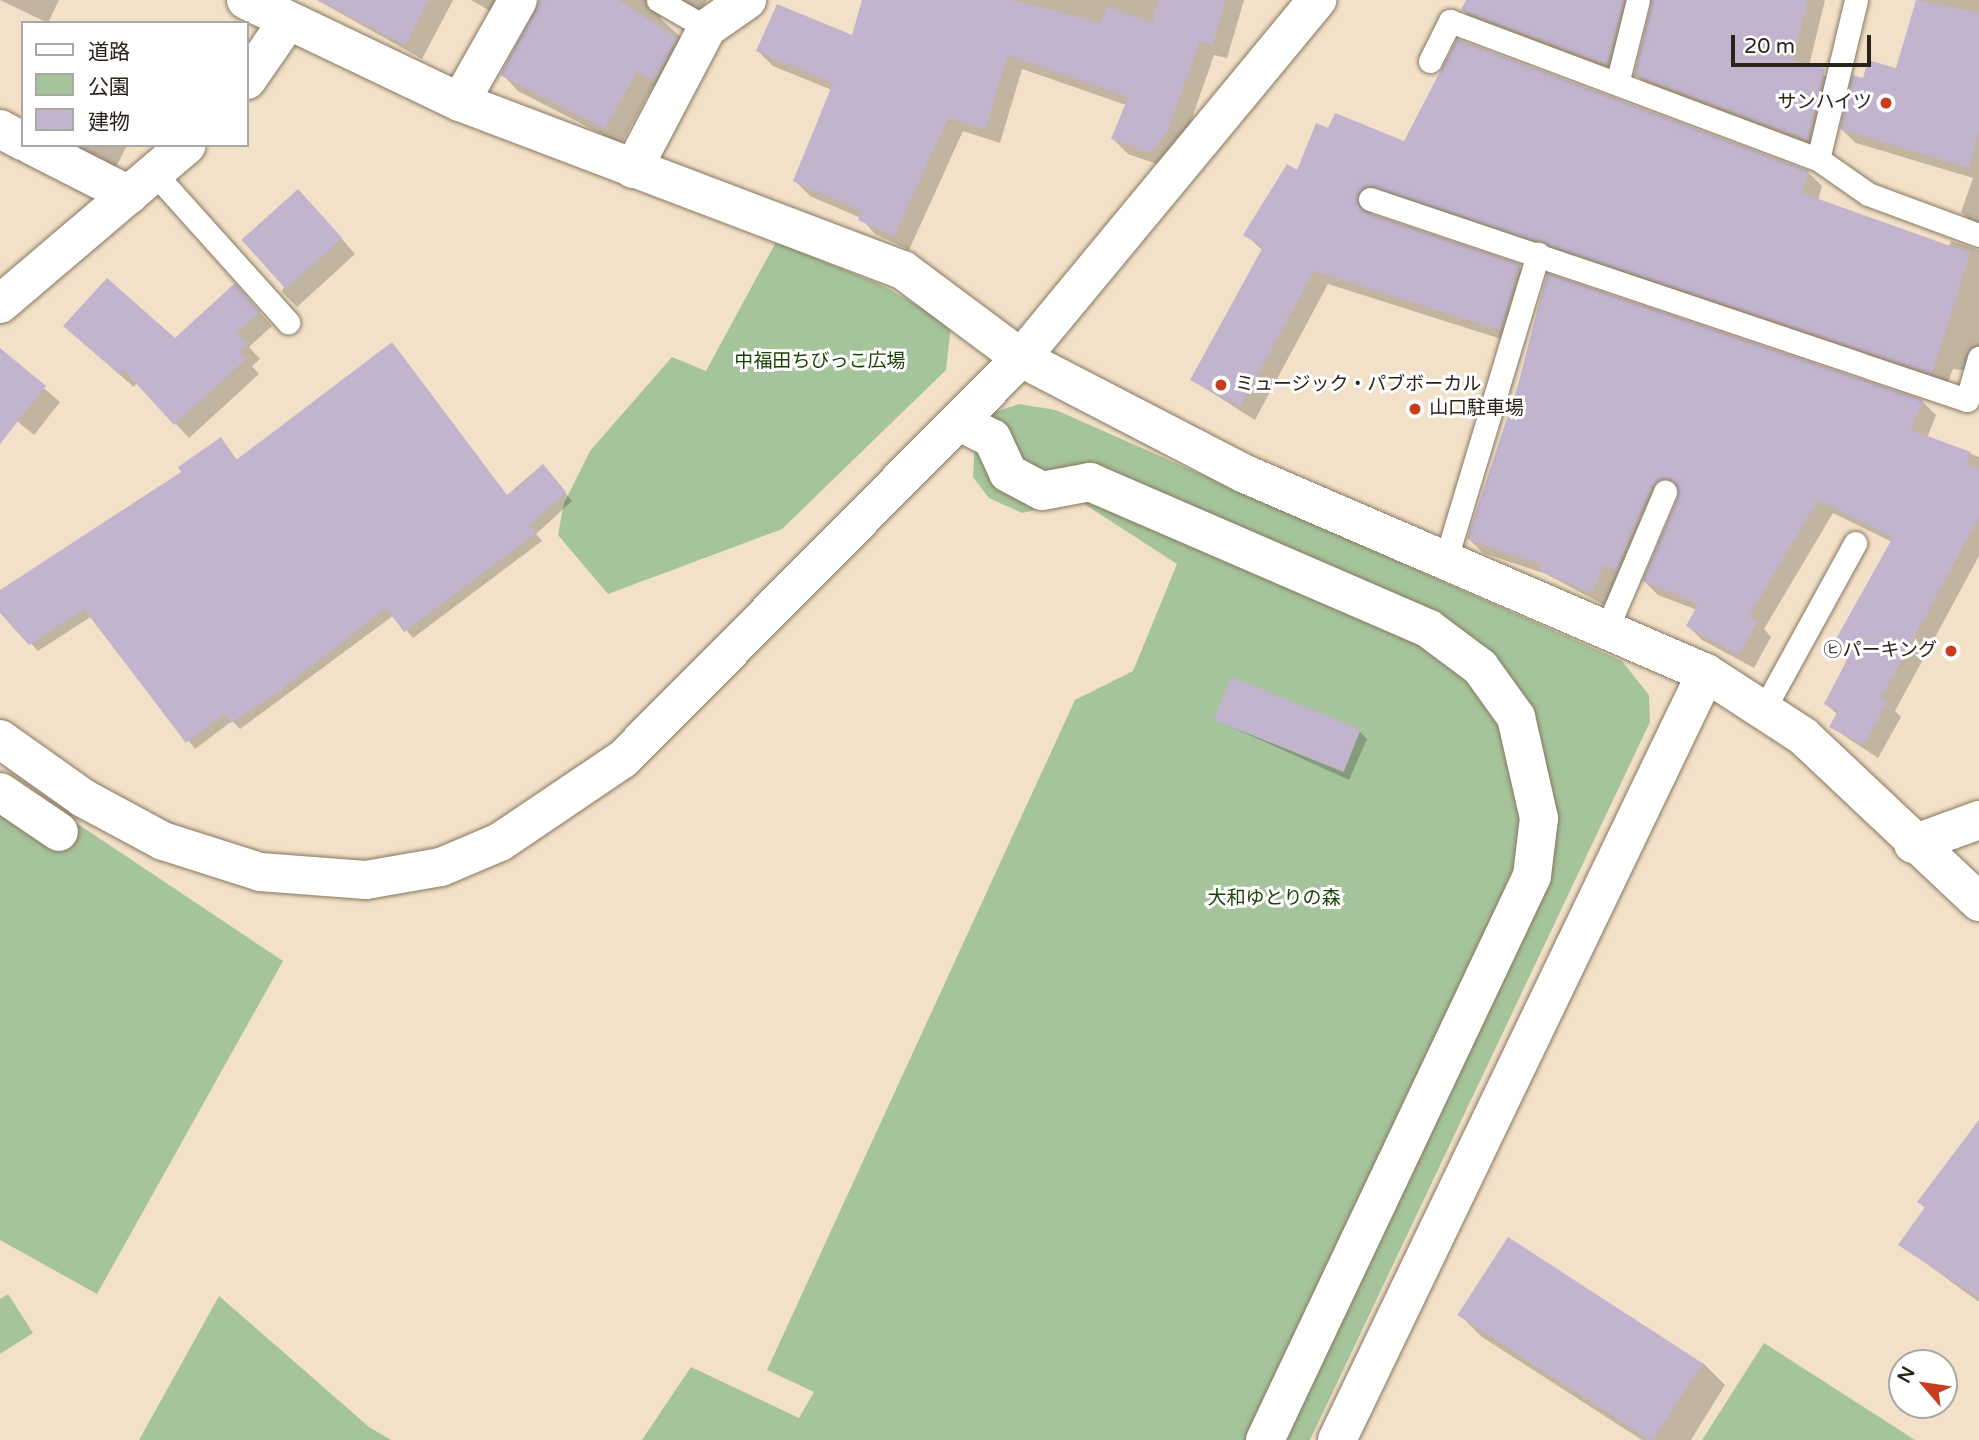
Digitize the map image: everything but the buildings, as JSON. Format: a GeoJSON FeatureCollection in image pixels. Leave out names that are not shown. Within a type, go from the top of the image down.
{"type":"FeatureCollection","features":[{"type":"Feature","properties":{"kind":"street"},"geometry":{"type":"LineString","coordinates":[[246,0],[287,22],[460,102],[903,270],[1021,358],[1245,474],[1445,562],[1608,626],[1706,673],[1765,708],[1979,902]]}},
{"type":"Feature","properties":{"kind":"street"},"geometry":{"type":"LineString","coordinates":[[460,102],[517,0]]}},
{"type":"Feature","properties":{"kind":"street"},"geometry":{"type":"LineString","coordinates":[[633,169],[707,28],[747,0]]}},
{"type":"Feature","properties":{"kind":"street"},"geometry":{"type":"LineString","coordinates":[[0,738],[83,798],[163,841],[261,872],[366,880],[441,867],[500,842],[623,760],[960,422],[1021,358],[1301,3]]}},
{"type":"Feature","properties":{"kind":"street"},"geometry":{"type":"LineString","coordinates":[[248,79],[287,22]]}},
{"type":"Feature","properties":{"kind":"street"},"geometry":{"type":"LineString","coordinates":[[0,129],[21,140]]}},
{"type":"Feature","properties":{"kind":"street"},"geometry":{"type":"LineString","coordinates":[[37,147],[142,185]]}},
{"type":"Feature","properties":{"kind":"street"},"geometry":{"type":"LineString","coordinates":[[0,304],[185,147]]}},
{"type":"Feature","properties":{"kind":"street"},"geometry":{"type":"LineString","coordinates":[[960,422],[992,438],[1008,473],[1042,491],[1090,482],[1429,628],[1480,667],[1516,717],[1539,818],[1532,876],[1265,1440]]}},
{"type":"Feature","properties":{"kind":"street"},"geometry":{"type":"LineString","coordinates":[[1337,1440],[1706,673]]}},
{"type":"Feature","properties":{"kind":"street"},"geometry":{"type":"LineString","coordinates":[[0,792],[59,832]]}},
{"type":"Feature","properties":{"kind":"street"},"geometry":{"type":"LineString","coordinates":[[1913,844],[1979,820]]}},
{"type":"Feature","properties":{"kind":"lane"},"geometry":{"type":"LineString","coordinates":[[658,0],[707,28]]}},
{"type":"Feature","properties":{"kind":"lane"},"geometry":{"type":"LineString","coordinates":[[1618,80],[1637,0]]}},
{"type":"Feature","properties":{"kind":"lane"},"geometry":{"type":"LineString","coordinates":[[1818,159],[1856,0]]}},
{"type":"Feature","properties":{"kind":"lane"},"geometry":{"type":"LineString","coordinates":[[1430,61],[1450,21],[1618,80],[1818,159],[1868,194],[1979,235]]}},
{"type":"Feature","properties":{"kind":"lane"},"geometry":{"type":"LineString","coordinates":[[142,185],[288,322]]}},
{"type":"Feature","properties":{"kind":"lane"},"geometry":{"type":"LineString","coordinates":[[1370,199],[1967,400],[1979,358]]}},
{"type":"Feature","properties":{"kind":"lane"},"geometry":{"type":"LineString","coordinates":[[1445,562],[1538,254]]}},
{"type":"Feature","properties":{"kind":"lane"},"geometry":{"type":"LineString","coordinates":[[1608,626],[1665,492]]}},
{"type":"Feature","properties":{"kind":"lane"},"geometry":{"type":"LineString","coordinates":[[1765,708],[1855,544]]}},
{"type":"Feature","properties":{"kind":"green space","name":"中福田ちびっこ広場"},"geometry":{"type":"Polygon","coordinates":[[[776,242],[884,286],[951,325],[946,370],[782,529],[608,594],[558,535],[564,503],[590,451],[672,357],[706,371],[776,242]]]}},
{"type":"Feature","properties":{"kind":"green space","name":"大和ゆとりの森"},"geometry":{"type":"Polygon","coordinates":[[[1019,404],[1056,410],[1622,661],[1649,695],[1650,722],[1310,1440],[642,1440],[691,1367],[799,1418],[814,1392],[767,1370],[1075,700],[1133,671],[1177,564],[1078,500],[1022,513],[989,498],[973,477],[975,441],[992,413],[1019,404]]]}},
{"type":"Feature","properties":{"kind":"green space"},"geometry":{"type":"Polygon","coordinates":[[[0,772],[283,961],[97,1294],[0,1240],[0,772]]]}},
{"type":"Feature","properties":{"kind":"green space"},"geometry":{"type":"Polygon","coordinates":[[[8,1294],[33,1333],[0,1354],[0,1299],[8,1294]]]}},
{"type":"Feature","properties":{"kind":"green space"},"geometry":{"type":"Polygon","coordinates":[[[219,1296],[369,1427],[391,1440],[139,1440],[219,1296]]]}},
{"type":"Feature","properties":{"kind":"green space"},"geometry":{"type":"Polygon","coordinates":[[[1764,1343],[1915,1440],[1702,1440],[1764,1343]]]}},
{"type":"Feature","properties":{"kind":"place","name":"サンハイツ"},"geometry":{"type":"Point","coordinates":[1886,103]}},
{"type":"Feature","properties":{"kind":"place","name":"ミュージック・パブボーカル"},"geometry":{"type":"Point","coordinates":[1221,385]}},
{"type":"Feature","properties":{"kind":"place","name":"山口駐車場"},"geometry":{"type":"Point","coordinates":[1415,409]}},
{"type":"Feature","properties":{"kind":"place","name":"㋪パーキング"},"geometry":{"type":"Point","coordinates":[1951,651]}}]}
